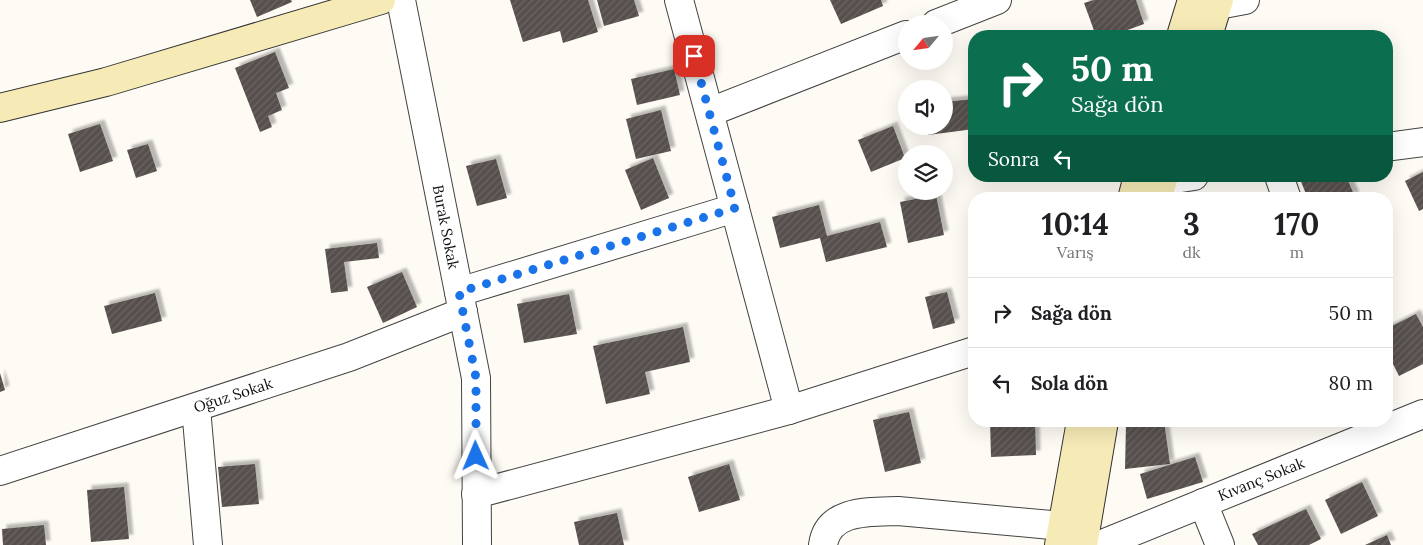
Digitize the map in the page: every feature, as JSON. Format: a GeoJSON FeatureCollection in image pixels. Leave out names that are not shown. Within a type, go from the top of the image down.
{"type":"FeatureCollection","features":[{"type":"Feature","properties":{"kind":"street"},"geometry":{"type":"LineString","coordinates":[[0,108],[106,82],[381,0]]}},
{"type":"Feature","properties":{"kind":"street","name":"Burak Sokak"},"geometry":{"type":"LineString","coordinates":[[401,0],[476,378],[477,545]]}},
{"type":"Feature","properties":{"kind":"street"},"geometry":{"type":"LineString","coordinates":[[680,0],[789,410]]}},
{"type":"Feature","properties":{"kind":"street"},"geometry":{"type":"LineString","coordinates":[[953,17],[997,0]]}},
{"type":"Feature","properties":{"kind":"street"},"geometry":{"type":"LineString","coordinates":[[1186,30],[1210,2],[1245,0]]}},
{"type":"Feature","properties":{"kind":"street"},"geometry":{"type":"LineString","coordinates":[[1208,30],[1210,2]]}},
{"type":"Feature","properties":{"kind":"street"},"geometry":{"type":"LineString","coordinates":[[710,112],[898,38]]}},
{"type":"Feature","properties":{"kind":"street"},"geometry":{"type":"LineString","coordinates":[[1393,147],[1423,142]]}},
{"type":"Feature","properties":{"kind":"street"},"geometry":{"type":"LineString","coordinates":[[1142,192],[1155,183]]}},
{"type":"Feature","properties":{"kind":"street","name":"Oğuz Sokak"},"geometry":{"type":"LineString","coordinates":[[0,471],[349,357],[461,302],[735,208]]}},
{"type":"Feature","properties":{"kind":"street"},"geometry":{"type":"LineString","coordinates":[[476,494],[789,410],[968,353]]}},
{"type":"Feature","properties":{"kind":"street"},"geometry":{"type":"LineString","coordinates":[[196,408],[208,545]]}},
{"type":"Feature","properties":{"kind":"street","name":"Kıvanç Sokak"},"geometry":{"type":"LineString","coordinates":[[1393,422],[1423,414]]}},
{"type":"Feature","properties":{"kind":"street"},"geometry":{"type":"LineString","coordinates":[[823,545],[827,531],[839,519],[848,515],[898,511],[1060,535],[1080,427]]}},
{"type":"Feature","properties":{"kind":"street"},"geometry":{"type":"LineString","coordinates":[[1083,545],[1103,427]]}},
{"type":"Feature","properties":{"kind":"street","name":"Kıvanç Sokak"},"geometry":{"type":"LineString","coordinates":[[1100,545],[1203,503],[1371,428]]}},
{"type":"Feature","properties":{"kind":"street"},"geometry":{"type":"LineString","coordinates":[[1203,503],[1220,545]]}},
{"type":"Feature","properties":{"kind":"building"},"geometry":{"type":"Polygon","coordinates":[[[250,0],[291,0],[292,2],[257,17],[250,0]]]}},
{"type":"Feature","properties":{"kind":"building"},"geometry":{"type":"Polygon","coordinates":[[[510,0],[588,0],[598,32],[563,43],[560,31],[523,42],[510,0]]]}},
{"type":"Feature","properties":{"kind":"building"},"geometry":{"type":"Polygon","coordinates":[[[597,0],[634,0],[639,16],[604,26],[597,0]]]}},
{"type":"Feature","properties":{"kind":"building"},"geometry":{"type":"Polygon","coordinates":[[[830,0],[881,0],[883,6],[841,24],[830,0]]]}},
{"type":"Feature","properties":{"kind":"building"},"geometry":{"type":"Polygon","coordinates":[[[1094,0],[1136,0],[1144,24],[1128,30],[1094,30],[1084,3],[1094,0]]]}},
{"type":"Feature","properties":{"kind":"building"},"geometry":{"type":"Polygon","coordinates":[[[275,52],[289,88],[276,93],[282,110],[268,116],[272,127],[260,132],[235,68],[275,52]]]}},
{"type":"Feature","properties":{"kind":"building"},"geometry":{"type":"Polygon","coordinates":[[[674,69],[680,95],[637,105],[631,79],[674,69]]]}},
{"type":"Feature","properties":{"kind":"building"},"geometry":{"type":"Polygon","coordinates":[[[968,100],[968,130],[953,132],[953,101],[968,100]]]}},
{"type":"Feature","properties":{"kind":"building"},"geometry":{"type":"Polygon","coordinates":[[[661,110],[671,151],[636,159],[626,119],[661,110]]]}},
{"type":"Feature","properties":{"kind":"building"},"geometry":{"type":"Polygon","coordinates":[[[100,124],[113,161],[80,172],[68,134],[100,124]]]}},
{"type":"Feature","properties":{"kind":"building"},"geometry":{"type":"Polygon","coordinates":[[[893,126],[900,145],[898,145],[898,161],[871,172],[858,140],[893,126]]]}},
{"type":"Feature","properties":{"kind":"building"},"geometry":{"type":"Polygon","coordinates":[[[148,144],[157,171],[136,178],[127,150],[148,144]]]}},
{"type":"Feature","properties":{"kind":"building"},"geometry":{"type":"Polygon","coordinates":[[[653,158],[669,198],[641,210],[625,170],[653,158]]]}},
{"type":"Feature","properties":{"kind":"building"},"geometry":{"type":"Polygon","coordinates":[[[496,159],[507,198],[477,206],[466,166],[496,159]]]}},
{"type":"Feature","properties":{"kind":"building"},"geometry":{"type":"Polygon","coordinates":[[[1423,172],[1423,209],[1419,211],[1405,181],[1423,172]]]}},
{"type":"Feature","properties":{"kind":"building"},"geometry":{"type":"Polygon","coordinates":[[[1301,182],[1349,182],[1353,192],[1305,192],[1301,182]]]}},
{"type":"Feature","properties":{"kind":"building"},"geometry":{"type":"Polygon","coordinates":[[[937,200],[944,235],[908,243],[900,202],[937,200]]]}},
{"type":"Feature","properties":{"kind":"building"},"geometry":{"type":"Polygon","coordinates":[[[819,205],[827,236],[880,222],[887,247],[826,262],[820,238],[780,248],[772,217],[819,205]]]}},
{"type":"Feature","properties":{"kind":"building"},"geometry":{"type":"Polygon","coordinates":[[[377,243],[379,258],[344,262],[348,291],[331,293],[325,249],[377,243]]]}},
{"type":"Feature","properties":{"kind":"building"},"geometry":{"type":"Polygon","coordinates":[[[402,272],[417,307],[383,323],[367,287],[402,272]]]}},
{"type":"Feature","properties":{"kind":"building"},"geometry":{"type":"Polygon","coordinates":[[[947,292],[955,323],[933,329],[925,297],[947,292]]]}},
{"type":"Feature","properties":{"kind":"building"},"geometry":{"type":"Polygon","coordinates":[[[155,293],[162,321],[112,334],[104,306],[155,293]]]}},
{"type":"Feature","properties":{"kind":"building"},"geometry":{"type":"Polygon","coordinates":[[[569,294],[577,334],[524,343],[517,304],[569,294]]]}},
{"type":"Feature","properties":{"kind":"building"},"geometry":{"type":"Polygon","coordinates":[[[1416,314],[1423,327],[1423,364],[1399,376],[1393,364],[1393,326],[1416,314]]]}},
{"type":"Feature","properties":{"kind":"building"},"geometry":{"type":"Polygon","coordinates":[[[683,327],[690,362],[645,372],[650,394],[606,404],[593,346],[683,327]]]}},
{"type":"Feature","properties":{"kind":"building"},"geometry":{"type":"Polygon","coordinates":[[[0,373],[5,390],[0,392],[0,373]]]}},
{"type":"Feature","properties":{"kind":"building"},"geometry":{"type":"Polygon","coordinates":[[[909,412],[921,463],[885,472],[873,420],[909,412]]]}},
{"type":"Feature","properties":{"kind":"building"},"geometry":{"type":"Polygon","coordinates":[[[990,427],[1035,427],[1036,455],[991,457],[990,427]]]}},
{"type":"Feature","properties":{"kind":"building"},"geometry":{"type":"Polygon","coordinates":[[[1126,427],[1165,427],[1170,464],[1125,469],[1126,427]]]}},
{"type":"Feature","properties":{"kind":"building"},"geometry":{"type":"Polygon","coordinates":[[[1195,457],[1203,482],[1147,499],[1140,474],[1195,457]]]}},
{"type":"Feature","properties":{"kind":"building"},"geometry":{"type":"Polygon","coordinates":[[[255,464],[259,504],[222,507],[218,467],[255,464]]]}},
{"type":"Feature","properties":{"kind":"building"},"geometry":{"type":"Polygon","coordinates":[[[729,464],[740,500],[699,512],[688,477],[729,464]]]}},
{"type":"Feature","properties":{"kind":"building"},"geometry":{"type":"Polygon","coordinates":[[[1362,482],[1378,516],[1341,534],[1325,500],[1362,482]]]}},
{"type":"Feature","properties":{"kind":"building"},"geometry":{"type":"Polygon","coordinates":[[[124,487],[129,539],[91,542],[87,490],[124,487]]]}},
{"type":"Feature","properties":{"kind":"building"},"geometry":{"type":"Polygon","coordinates":[[[1306,509],[1321,539],[1309,545],[1258,545],[1252,534],[1306,509]]]}},
{"type":"Feature","properties":{"kind":"building"},"geometry":{"type":"Polygon","coordinates":[[[617,513],[624,545],[579,545],[574,522],[617,513]]]}},
{"type":"Feature","properties":{"kind":"building"},"geometry":{"type":"Polygon","coordinates":[[[44,525],[46,545],[3,545],[2,529],[44,525]]]}},
{"type":"Feature","properties":{"kind":"building"},"geometry":{"type":"Polygon","coordinates":[[[1387,535],[1391,545],[1365,545],[1387,535]]]}},
{"type":"Feature","properties":{"kind":"route"},"geometry":{"type":"LineString","coordinates":[[476,456],[476,378],[459,292],[735,208],[694,56]]}}]}
